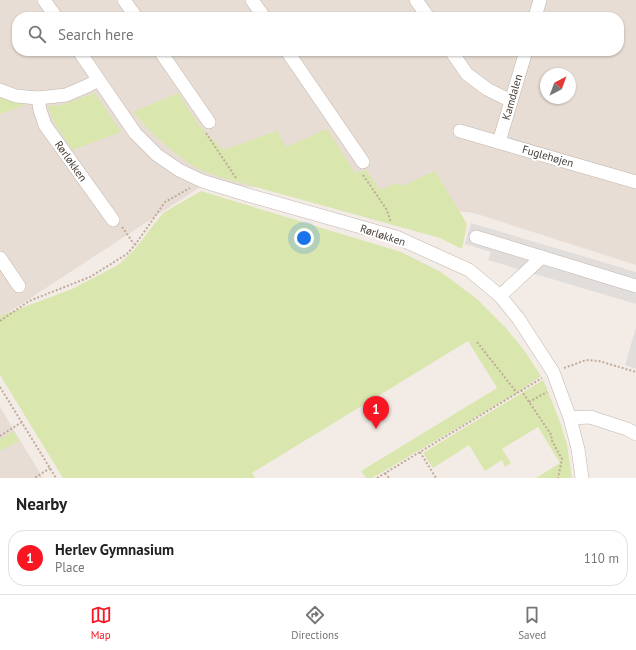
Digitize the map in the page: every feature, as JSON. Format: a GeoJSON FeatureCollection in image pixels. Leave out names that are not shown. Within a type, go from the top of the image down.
{"type":"FeatureCollection","features":[{"type":"Feature","properties":{"kind":"street"},"geometry":{"type":"LineString","coordinates":[[44,0],[52,12]]}},
{"type":"Feature","properties":{"kind":"street"},"geometry":{"type":"LineString","coordinates":[[124,0],[132,12]]}},
{"type":"Feature","properties":{"kind":"street"},"geometry":{"type":"LineString","coordinates":[[252,0],[260,12]]}},
{"type":"Feature","properties":{"kind":"street"},"geometry":{"type":"LineString","coordinates":[[416,0],[424,12]]}},
{"type":"Feature","properties":{"kind":"street"},"geometry":{"type":"LineString","coordinates":[[536,12],[540,0]]}},
{"type":"Feature","properties":{"kind":"street","name":"Rørløkken"},"geometry":{"type":"LineString","coordinates":[[82,56],[135,133],[157,155],[179,170],[202,181],[396,237],[469,270],[500,296],[518,318],[553,372],[570,418],[578,449],[582,478]]}},
{"type":"Feature","properties":{"kind":"street"},"geometry":{"type":"LineString","coordinates":[[163,56],[209,122]]}},
{"type":"Feature","properties":{"kind":"street"},"geometry":{"type":"LineString","coordinates":[[290,56],[363,162]]}},
{"type":"Feature","properties":{"kind":"street"},"geometry":{"type":"LineString","coordinates":[[454,56],[467,74],[487,89],[511,101]]}},
{"type":"Feature","properties":{"kind":"street","name":"Kamdalen"},"geometry":{"type":"LineString","coordinates":[[499,142],[524,56]]}},
{"type":"Feature","properties":{"kind":"street"},"geometry":{"type":"LineString","coordinates":[[0,90],[16,96],[38,98],[66,95],[98,80]]}},
{"type":"Feature","properties":{"kind":"street","name":"Rørløkken"},"geometry":{"type":"LineString","coordinates":[[38,98],[45,125],[113,220]]}},
{"type":"Feature","properties":{"kind":"street","name":"Fuglehøjen"},"geometry":{"type":"LineString","coordinates":[[460,131],[636,182]]}},
{"type":"Feature","properties":{"kind":"street"},"geometry":{"type":"LineString","coordinates":[[476,237],[636,286]]}},
{"type":"Feature","properties":{"kind":"street"},"geometry":{"type":"LineString","coordinates":[[500,296],[542,257]]}},
{"type":"Feature","properties":{"kind":"street"},"geometry":{"type":"LineString","coordinates":[[0,258],[20,286]]}},
{"type":"Feature","properties":{"kind":"street"},"geometry":{"type":"LineString","coordinates":[[570,418],[590,417],[627,429],[636,434]]}},
{"type":"Feature","properties":{"kind":"path"},"geometry":{"type":"LineString","coordinates":[[209,122],[204,130],[248,195]]}},
{"type":"Feature","properties":{"kind":"path"},"geometry":{"type":"LineString","coordinates":[[363,162],[359,168],[387,210],[396,237]]}},
{"type":"Feature","properties":{"kind":"path"},"geometry":{"type":"LineString","coordinates":[[0,320],[29,301],[90,277],[127,254],[165,202],[202,181]]}},
{"type":"Feature","properties":{"kind":"path"},"geometry":{"type":"LineString","coordinates":[[113,220],[123,228],[135,245]]}},
{"type":"Feature","properties":{"kind":"path"},"geometry":{"type":"LineString","coordinates":[[477,342],[517,393]]}},
{"type":"Feature","properties":{"kind":"path"},"geometry":{"type":"LineString","coordinates":[[377,478],[553,372],[586,360],[599,361],[636,372]]}},
{"type":"Feature","properties":{"kind":"path"},"geometry":{"type":"LineString","coordinates":[[529,402],[558,386]]}},
{"type":"Feature","properties":{"kind":"path"},"geometry":{"type":"LineString","coordinates":[[0,387],[56,478]]}},
{"type":"Feature","properties":{"kind":"path"},"geometry":{"type":"LineString","coordinates":[[521,390],[552,436],[551,439],[562,460],[558,478]]}},
{"type":"Feature","properties":{"kind":"path"},"geometry":{"type":"LineString","coordinates":[[0,436],[22,422]]}},
{"type":"Feature","properties":{"kind":"path"},"geometry":{"type":"LineString","coordinates":[[420,452],[436,478]]}},
{"type":"Feature","properties":{"kind":"path"},"geometry":{"type":"LineString","coordinates":[[36,478],[50,468]]}},
{"type":"Feature","properties":{"kind":"path"},"geometry":{"type":"LineString","coordinates":[[385,473],[389,478]]}},
{"type":"Feature","properties":{"kind":"shaded area"},"geometry":{"type":"Polygon","coordinates":[[[0,0],[636,0],[636,265],[474,213],[208,182],[0,318],[0,0]]]}},
{"type":"Feature","properties":{"kind":"shaded area"},"geometry":{"type":"Polygon","coordinates":[[[471,223],[636,272],[636,304],[488,260],[491,252],[465,244],[471,223]]]}},
{"type":"Feature","properties":{"kind":"shaded area"},"geometry":{"type":"Polygon","coordinates":[[[636,327],[636,369],[625,365],[636,327]]]}},
{"type":"Feature","properties":{"kind":"shaded area"},"geometry":{"type":"Polygon","coordinates":[[[0,407],[43,478],[0,478],[0,407]]]}},
{"type":"Feature","properties":{"kind":"green space"},"geometry":{"type":"Polygon","coordinates":[[[95,93],[121,132],[72,150],[54,122],[48,106],[61,105],[95,93]]]}},
{"type":"Feature","properties":{"kind":"green space"},"geometry":{"type":"Polygon","coordinates":[[[178,93],[198,124],[223,150],[277,131],[286,147],[327,129],[355,173],[366,170],[380,190],[396,183],[402,186],[435,171],[467,224],[462,249],[440,238],[223,178],[197,168],[162,142],[133,112],[178,93]]]}},
{"type":"Feature","properties":{"kind":"green space"},"geometry":{"type":"Polygon","coordinates":[[[0,97],[25,105],[0,114],[0,97]]]}},
{"type":"Feature","properties":{"kind":"green space"},"geometry":{"type":"Polygon","coordinates":[[[201,191],[401,252],[441,272],[477,299],[505,327],[524,350],[541,376],[517,393],[372,478],[366,478],[361,471],[497,388],[468,341],[252,473],[255,478],[63,478],[0,375],[0,316],[72,289],[118,265],[134,250],[163,213],[201,191]]]}},
{"type":"Feature","properties":{"kind":"green space"},"geometry":{"type":"Polygon","coordinates":[[[543,380],[560,422],[567,445],[572,478],[536,478],[560,463],[538,427],[502,449],[511,463],[505,467],[502,460],[485,471],[469,445],[433,468],[423,453],[543,380]]]}},
{"type":"Feature","properties":{"kind":"green space"},"geometry":{"type":"Polygon","coordinates":[[[13,431],[19,441],[0,451],[0,439],[13,431]]]}},
{"type":"Feature","properties":{"kind":"place","name":"Herlev Gymnasium"},"geometry":{"type":"Point","coordinates":[376,429]}}]}
